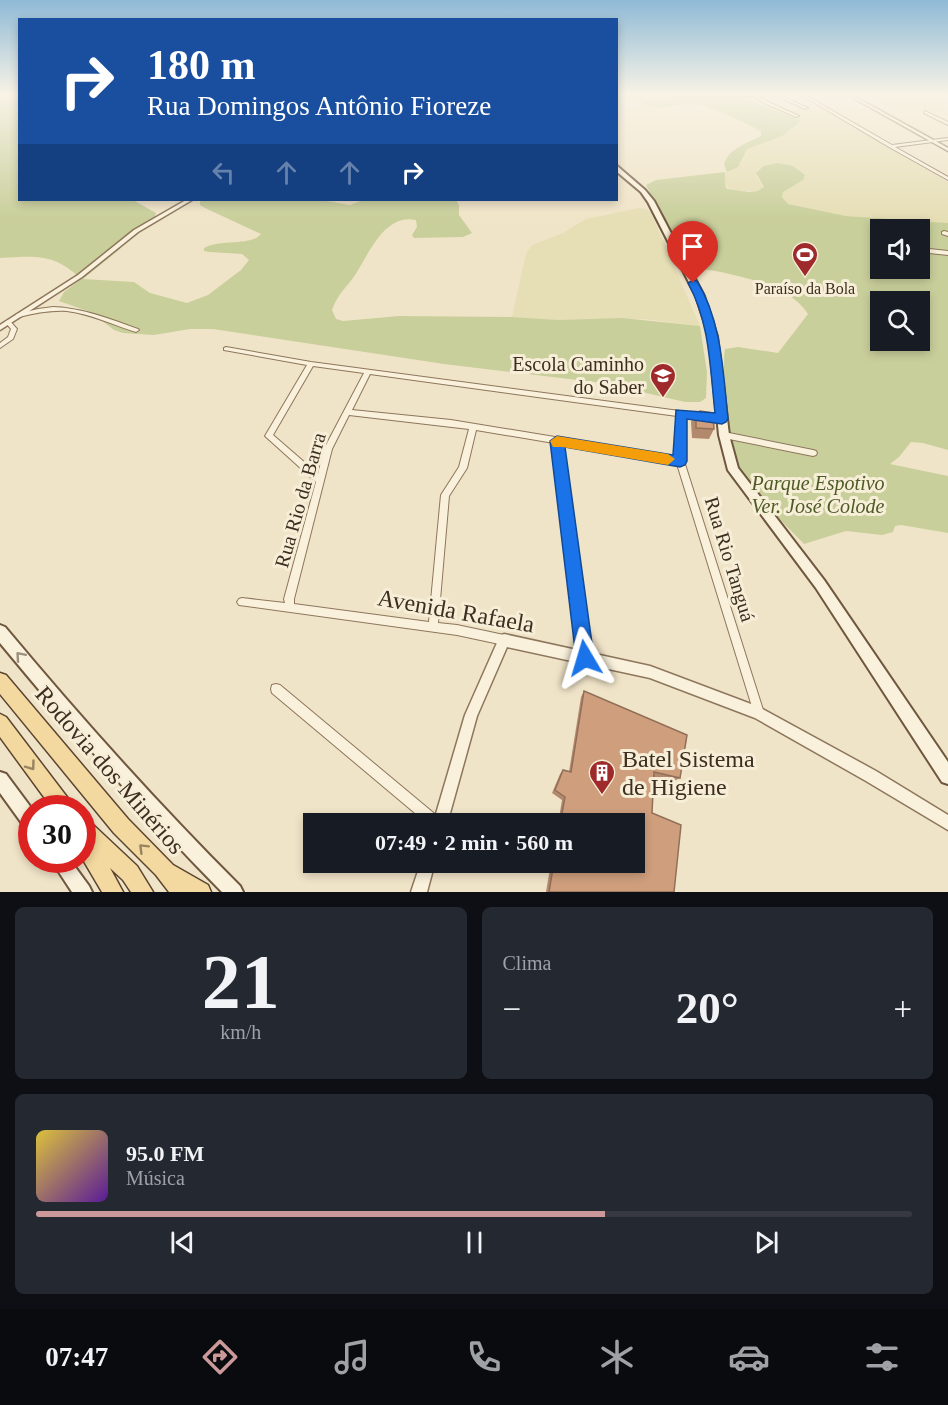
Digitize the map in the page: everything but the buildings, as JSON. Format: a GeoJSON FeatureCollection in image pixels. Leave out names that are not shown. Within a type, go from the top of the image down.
{"type":"FeatureCollection","features":[{"type":"Feature","properties":{"kind":"main road"},"geometry":{"type":"LineString","coordinates":[[618,169],[644,191],[651,201],[700,296],[713,336],[724,435],[733,470],[820,584],[948,776]]}},
{"type":"Feature","properties":{"kind":"main road"},"geometry":{"type":"LineString","coordinates":[[0,632],[117,772],[191,851],[234,892]]}},
{"type":"Feature","properties":{"kind":"main road","name":"Rodovia dos Minérios"},"geometry":{"type":"LineString","coordinates":[[0,681],[121,826],[182,892]]}},
{"type":"Feature","properties":{"kind":"main road"},"geometry":{"type":"LineString","coordinates":[[0,723],[53,795]]}},
{"type":"Feature","properties":{"kind":"main road"},"geometry":{"type":"LineString","coordinates":[[0,780],[18,804]]}},
{"type":"Feature","properties":{"kind":"main road"},"geometry":{"type":"LineString","coordinates":[[96,841],[130,873],[143,892]]}},
{"type":"Feature","properties":{"kind":"main road"},"geometry":{"type":"LineString","coordinates":[[96,862],[113,892]]}},
{"type":"Feature","properties":{"kind":"main road"},"geometry":{"type":"LineString","coordinates":[[165,871],[201,892]]}},
{"type":"Feature","properties":{"kind":"main road"},"geometry":{"type":"LineString","coordinates":[[69,873],[81,891]]}},
{"type":"Feature","properties":{"kind":"street"},"geometry":{"type":"LineString","coordinates":[[874,137],[948,179]]}},
{"type":"Feature","properties":{"kind":"street"},"geometry":{"type":"LineString","coordinates":[[924,137],[948,150]]}},
{"type":"Feature","properties":{"kind":"street"},"geometry":{"type":"LineString","coordinates":[[890,146],[948,140]]}},
{"type":"Feature","properties":{"kind":"street"},"geometry":{"type":"LineString","coordinates":[[0,328],[80,276],[136,231],[187,201]]}},
{"type":"Feature","properties":{"kind":"street"},"geometry":{"type":"LineString","coordinates":[[930,251],[948,253]]}},
{"type":"Feature","properties":{"kind":"street"},"geometry":{"type":"LineString","coordinates":[[19,315],[54,308],[85,311],[136,330]]}},
{"type":"Feature","properties":{"kind":"street"},"geometry":{"type":"LineString","coordinates":[[0,346],[11,338],[14,329],[8,322]]}},
{"type":"Feature","properties":{"kind":"street"},"geometry":{"type":"LineString","coordinates":[[226,349],[311,364],[722,419]]}},
{"type":"Feature","properties":{"kind":"street"},"geometry":{"type":"LineString","coordinates":[[311,364],[269,436],[320,481]]}},
{"type":"Feature","properties":{"kind":"street","name":"Rua Rio da Barra"},"geometry":{"type":"LineString","coordinates":[[290,608],[289,599],[328,449],[368,372]]}},
{"type":"Feature","properties":{"kind":"street"},"geometry":{"type":"LineString","coordinates":[[346,412],[451,423],[680,461]]}},
{"type":"Feature","properties":{"kind":"street","name":"Rua Rio Tanguá"},"geometry":{"type":"LineString","coordinates":[[681,413],[680,461],[759,713]]}},
{"type":"Feature","properties":{"kind":"street"},"geometry":{"type":"LineString","coordinates":[[433,627],[445,495],[464,468],[473,428]]}},
{"type":"Feature","properties":{"kind":"street"},"geometry":{"type":"LineString","coordinates":[[724,435],[813,453]]}},
{"type":"Feature","properties":{"kind":"street"},"geometry":{"type":"LineString","coordinates":[[557,441],[585,658]]}},
{"type":"Feature","properties":{"kind":"street","name":"Avenida Rafaela"},"geometry":{"type":"LineString","coordinates":[[242,602],[433,627],[650,672],[759,713],[871,776],[948,823]]}},
{"type":"Feature","properties":{"kind":"street"},"geometry":{"type":"LineString","coordinates":[[442,813],[471,715],[504,640]]}},
{"type":"Feature","properties":{"kind":"street"},"geometry":{"type":"LineString","coordinates":[[276,689],[426,813]]}},
{"type":"Feature","properties":{"kind":"street"},"geometry":{"type":"LineString","coordinates":[[419,892],[425,873]]}},
{"type":"Feature","properties":{"kind":"shaded area"},"geometry":{"type":"Polygon","coordinates":[[[767,137],[870,137],[948,182],[948,223],[930,222],[930,219],[846,216],[788,204],[782,197],[783,192],[803,180],[805,175],[756,176],[764,188],[758,191],[733,190],[725,186],[725,172],[734,169],[747,149],[767,137]]]}},
{"type":"Feature","properties":{"kind":"shaded area"},"geometry":{"type":"Polygon","coordinates":[[[638,208],[646,209],[651,213],[700,326],[644,319],[559,320],[512,317],[526,254],[532,245],[563,233],[586,219],[638,208]]]}},
{"type":"Feature","properties":{"kind":"green space"},"geometry":{"type":"Polygon","coordinates":[[[0,137],[18,137],[18,201],[135,201],[156,213],[153,222],[121,245],[120,249],[83,279],[134,282],[150,293],[187,303],[208,295],[241,270],[249,260],[242,254],[209,252],[204,251],[204,248],[251,240],[261,234],[205,208],[200,205],[200,201],[327,201],[350,205],[360,201],[457,201],[459,215],[472,233],[463,237],[414,238],[412,235],[417,227],[416,220],[394,223],[378,238],[339,296],[332,310],[336,319],[343,321],[399,316],[512,317],[559,320],[622,318],[700,326],[707,372],[706,398],[700,402],[685,402],[603,383],[444,364],[213,329],[190,329],[154,335],[123,333],[114,330],[90,312],[59,301],[64,292],[81,279],[62,264],[34,257],[0,258],[0,137]]]}},
{"type":"Feature","properties":{"kind":"green space"},"geometry":{"type":"Polygon","coordinates":[[[760,137],[780,137],[747,149],[738,167],[727,172],[724,164],[726,158],[740,147],[760,137]]]}},
{"type":"Feature","properties":{"kind":"green space","name":"Parque Espotivo Ver. José Colode"},"geometry":{"type":"Polygon","coordinates":[[[777,163],[793,166],[805,175],[803,180],[783,192],[782,197],[788,204],[846,216],[890,219],[870,219],[870,279],[930,279],[930,222],[948,223],[948,450],[911,442],[890,464],[948,476],[948,533],[901,525],[895,526],[893,532],[882,535],[846,531],[804,544],[758,496],[737,468],[726,409],[725,349],[738,347],[778,353],[808,314],[801,305],[781,291],[745,278],[700,268],[686,261],[646,185],[656,180],[725,172],[727,189],[749,192],[758,191],[764,187],[756,173],[764,166],[777,163]]]}},
{"type":"Feature","properties":{"kind":"slow traffic"},"geometry":{"type":"LineString","coordinates":[[557,443],[557,441],[668,459]]}},
{"type":"Feature","properties":{"kind":"place","name":"Paraíso da Bola"},"geometry":{"type":"Point","coordinates":[805,278]}},
{"type":"Feature","properties":{"kind":"place","name":"Escola Caminho do Saber"},"geometry":{"type":"Point","coordinates":[663,399]}},
{"type":"Feature","properties":{"kind":"place","name":"Batel Sistema de Higiene"},"geometry":{"type":"Point","coordinates":[602,796]}},
{"type":"Feature","properties":{"kind":"route"},"geometry":{"type":"LineString","coordinates":[[585,658],[557,441],[680,461],[681,413],[722,419],[713,336],[700,296],[693,283]]}}]}
